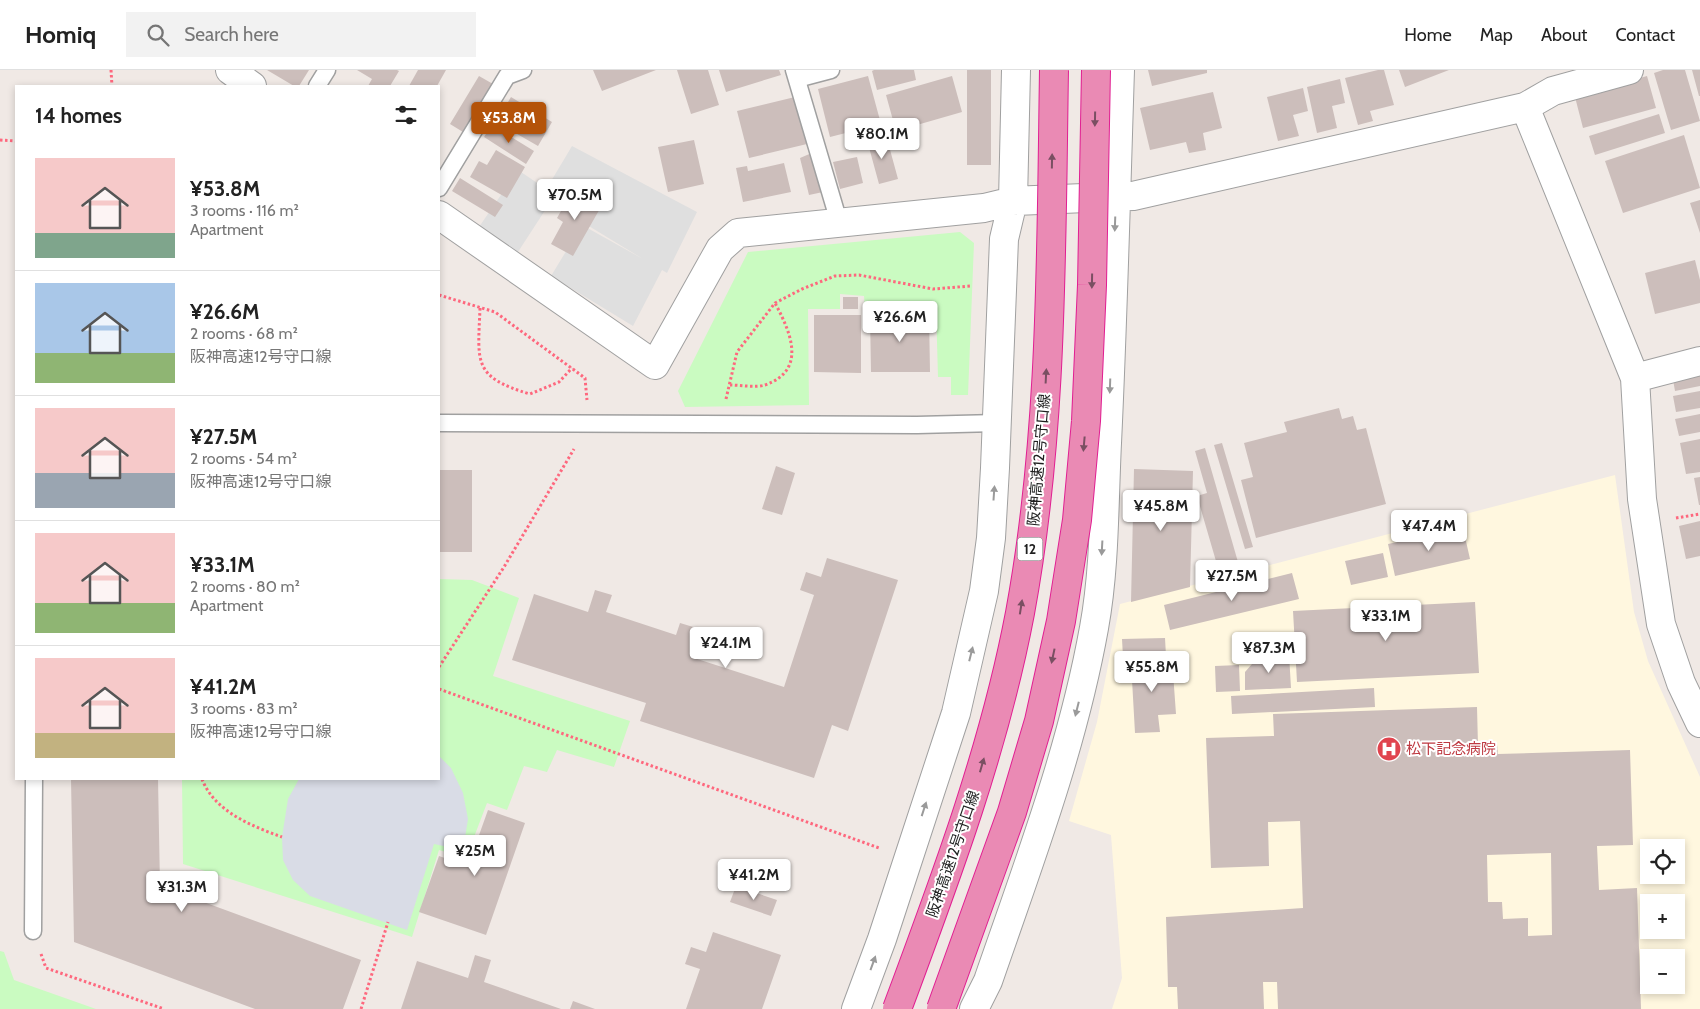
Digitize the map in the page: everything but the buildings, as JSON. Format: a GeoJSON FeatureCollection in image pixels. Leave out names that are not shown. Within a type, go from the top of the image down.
{"type":"FeatureCollection","features":[{"type":"Feature","properties":{"kind":"highway","name":"阪神高速12号守口線"},"geometry":{"type":"LineString","coordinates":[[897,1009],[972,800],[998,710],[1020,614],[1035,516],[1044,418],[1050,282],[1054,70]]}},
{"type":"Feature","properties":{"kind":"highway"},"geometry":{"type":"LineString","coordinates":[[941,1009],[1012,812],[1039,720],[1061,621],[1078,520],[1086,421],[1092,285],[1096,70]]}},
{"type":"Feature","properties":{"kind":"street"},"geometry":{"type":"LineString","coordinates":[[230,70],[251,85]]}},
{"type":"Feature","properties":{"kind":"street"},"geometry":{"type":"LineString","coordinates":[[856,1009],[882,939],[956,713],[984,591],[991,538],[1004,239],[1013,201],[1016,70]]}},
{"type":"Feature","properties":{"kind":"street"},"geometry":{"type":"LineString","coordinates":[[974,1009],[988,981],[1057,781],[1077,709],[1094,628],[1103,530],[1120,70]]}},
{"type":"Feature","properties":{"kind":"street"},"geometry":{"type":"LineString","coordinates":[[440,216],[655,365],[720,249],[738,233],[984,208],[1013,201],[1133,196],[1525,107],[1553,91],[1629,70]]}},
{"type":"Feature","properties":{"kind":"street"},"geometry":{"type":"LineString","coordinates":[[1525,107],[1635,378],[1642,499],[1661,624],[1680,683],[1700,723]]}},
{"type":"Feature","properties":{"kind":"street"},"geometry":{"type":"LineString","coordinates":[[1635,378],[1700,361]]}},
{"type":"Feature","properties":{"kind":"lane"},"geometry":{"type":"LineString","coordinates":[[318,85],[327,70]]}},
{"type":"Feature","properties":{"kind":"lane"},"geometry":{"type":"LineString","coordinates":[[440,186],[507,76],[523,70]]}},
{"type":"Feature","properties":{"kind":"lane"},"geometry":{"type":"LineString","coordinates":[[831,70],[795,74],[839,222]]}},
{"type":"Feature","properties":{"kind":"lane"},"geometry":{"type":"LineString","coordinates":[[440,423],[917,425],[997,423]]}},
{"type":"Feature","properties":{"kind":"lane"},"geometry":{"type":"LineString","coordinates":[[33,931],[34,780]]}},
{"type":"Feature","properties":{"kind":"path"},"geometry":{"type":"LineString","coordinates":[[111,70],[112,85]]}},
{"type":"Feature","properties":{"kind":"path"},"geometry":{"type":"LineString","coordinates":[[0,140],[15,141]]}},
{"type":"Feature","properties":{"kind":"path"},"geometry":{"type":"LineString","coordinates":[[720,424],[737,352],[775,303],[835,276],[881,277],[902,284],[933,288],[973,286]]}},
{"type":"Feature","properties":{"kind":"path"},"geometry":{"type":"LineString","coordinates":[[440,296],[495,312],[585,378],[589,424],[504,567],[440,665]]}},
{"type":"Feature","properties":{"kind":"path"},"geometry":{"type":"LineString","coordinates":[[730,385],[764,385],[781,376],[789,364],[792,348],[791,333],[775,303]]}},
{"type":"Feature","properties":{"kind":"path"},"geometry":{"type":"LineString","coordinates":[[480,308],[480,362],[493,380],[530,394],[559,382],[572,368]]}},
{"type":"Feature","properties":{"kind":"path"},"geometry":{"type":"LineString","coordinates":[[440,689],[884,849]]}},
{"type":"Feature","properties":{"kind":"path"},"geometry":{"type":"LineString","coordinates":[[202,780],[206,791],[238,820],[282,837]]}},
{"type":"Feature","properties":{"kind":"path"},"geometry":{"type":"LineString","coordinates":[[361,1009],[388,922]]}},
{"type":"Feature","properties":{"kind":"path"},"geometry":{"type":"LineString","coordinates":[[33,931],[46,968],[164,1009]]}},
{"type":"Feature","properties":{"kind":"shaded area"},"geometry":{"type":"Polygon","coordinates":[[[572,146],[697,212],[667,273],[662,270],[633,326],[551,276],[582,225],[643,259],[574,217],[580,207],[547,188],[572,146]]]}},
{"type":"Feature","properties":{"kind":"shaded area"},"geometry":{"type":"Polygon","coordinates":[[[518,170],[555,195],[516,255],[479,227],[518,170]]]}},
{"type":"Feature","properties":{"kind":"shaded area","name":"松下記念病院"},"geometry":{"type":"Polygon","coordinates":[[[1615,475],[1634,612],[1648,661],[1700,777],[1700,1009],[1112,1009],[1122,978],[1111,835],[1069,821],[1097,722],[1120,604],[1615,475]]]}},
{"type":"Feature","properties":{"kind":"shaded area"},"geometry":{"type":"Polygon","coordinates":[[[440,757],[451,768],[463,793],[468,819],[463,850],[434,844],[407,930],[310,896],[293,880],[283,860],[282,837],[288,799],[298,780],[440,780],[440,757]]]}},
{"type":"Feature","properties":{"kind":"green space"},"geometry":{"type":"Polygon","coordinates":[[[960,232],[974,243],[968,395],[951,395],[951,377],[938,377],[936,307],[865,309],[864,296],[840,294],[840,309],[808,309],[809,405],[685,407],[678,391],[748,252],[960,232]]]}},
{"type":"Feature","properties":{"kind":"green space"},"geometry":{"type":"Polygon","coordinates":[[[440,579],[472,580],[519,598],[493,676],[630,721],[614,767],[557,750],[547,772],[524,766],[507,810],[487,803],[466,858],[439,850],[412,937],[183,864],[182,780],[440,780],[440,579]]]}},
{"type":"Feature","properties":{"kind":"green space"},"geometry":{"type":"Polygon","coordinates":[[[0,951],[4,952],[14,980],[96,1009],[0,1009],[0,951]]]}},
{"type":"Feature","properties":{"kind":"place","name":"松下記念病院"},"geometry":{"type":"Point","coordinates":[1389,749]}}]}
